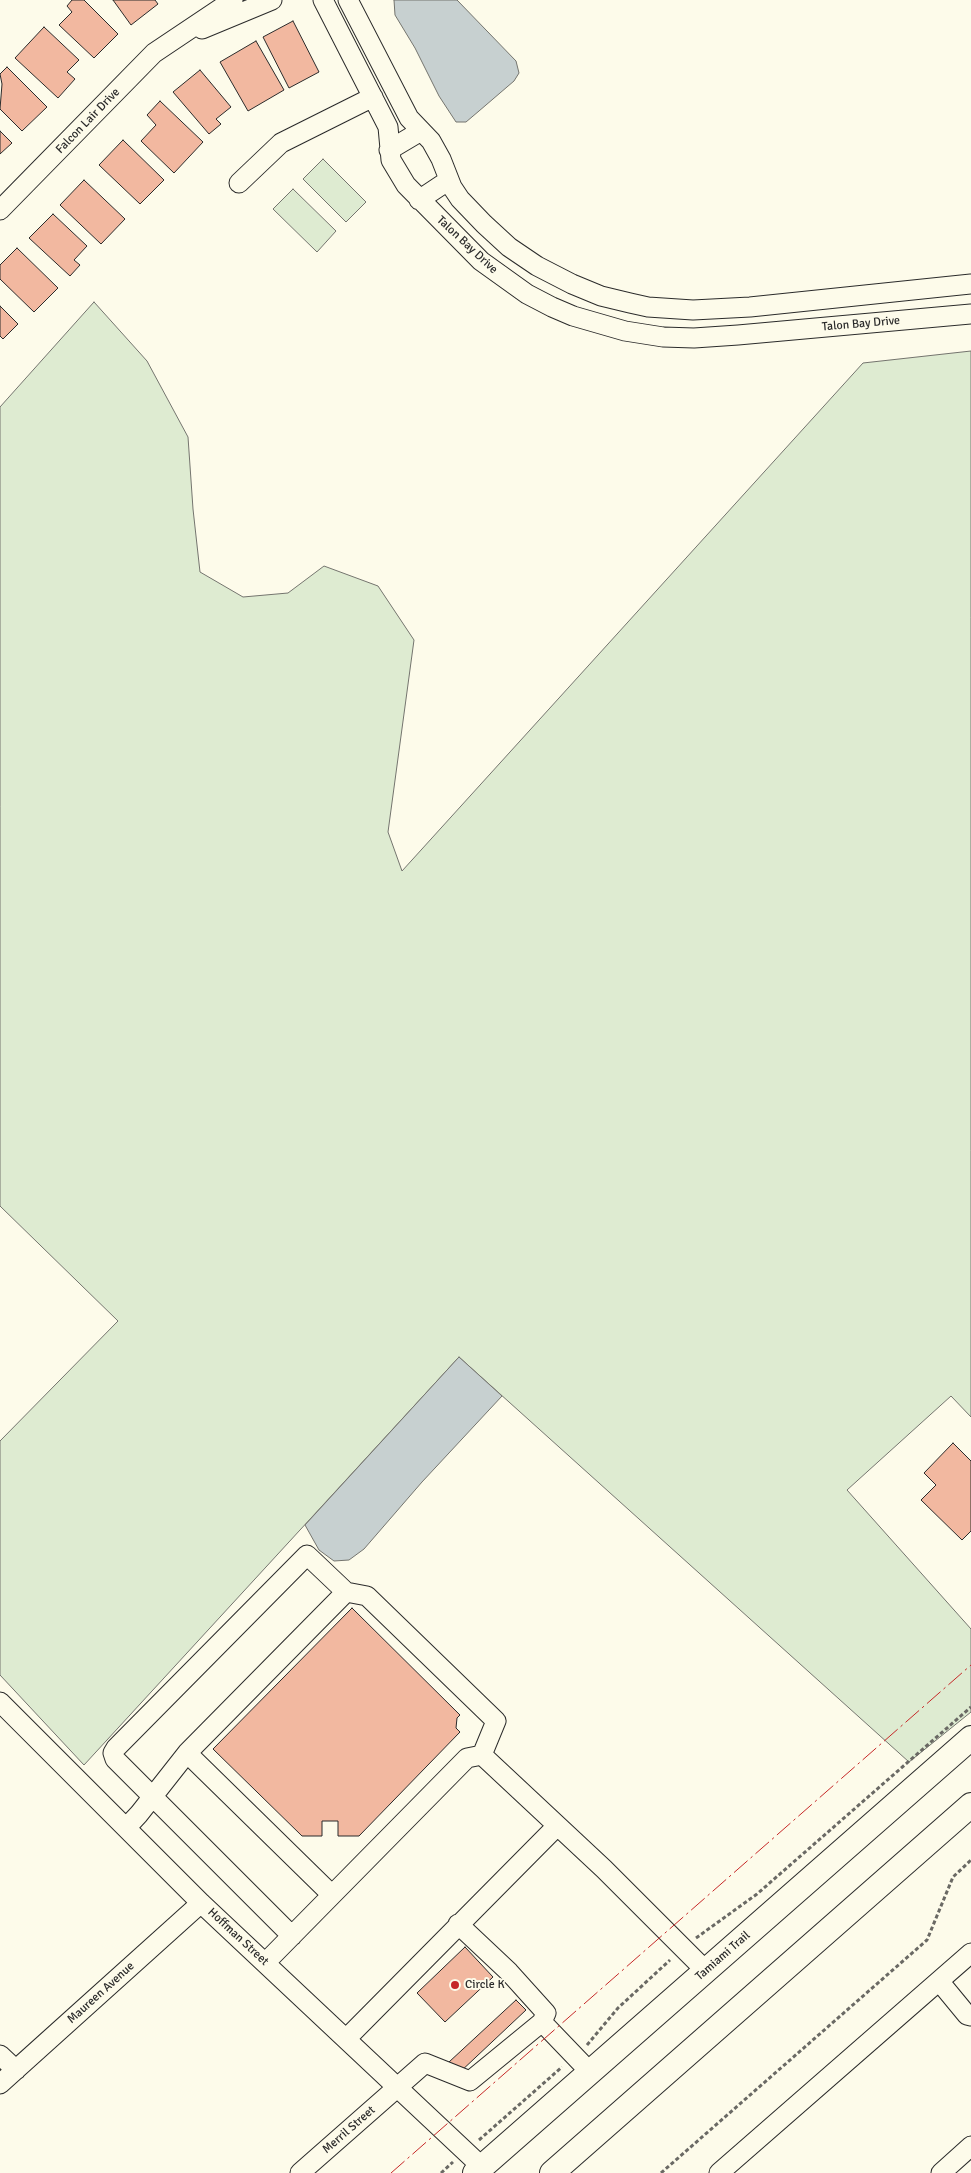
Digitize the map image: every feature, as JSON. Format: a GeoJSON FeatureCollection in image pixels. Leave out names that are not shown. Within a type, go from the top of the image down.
{"type":"FeatureCollection","features":[{"type":"Feature","properties":{"kind":"main road","name":"Tamiami Trail"},"geometry":{"type":"LineString","coordinates":[[474,2164],[582,2064],[706,1971],[971,1738]]}},
{"type":"Feature","properties":{"kind":"main road"},"geometry":{"type":"LineString","coordinates":[[552,2173],[970,1807]]}},
{"type":"Feature","properties":{"kind":"street","name":"Falcon Lair Drive"},"geometry":{"type":"LineString","coordinates":[[0,210],[148,59],[161,48],[234,0]]}},
{"type":"Feature","properties":{"kind":"street","name":"Falcon Lair Drive"},"geometry":{"type":"LineString","coordinates":[[180,37],[231,19],[272,0]]}},
{"type":"Feature","properties":{"kind":"street","name":"Talon Bay Drive"},"geometry":{"type":"LineString","coordinates":[[323,0],[388,127],[389,150],[394,167],[419,200],[481,261],[527,294],[572,316],[625,331],[664,337],[712,337],[971,314]]}},
{"type":"Feature","properties":{"kind":"street"},"geometry":{"type":"LineString","coordinates":[[348,0],[408,118],[431,141],[442,159],[449,180],[470,210],[509,248],[537,266],[572,284],[600,296],[630,303],[669,309],[712,310],[971,284]]}},
{"type":"Feature","properties":{"kind":"street"},"geometry":{"type":"LineString","coordinates":[[239,183],[282,143],[373,97]]}},
{"type":"Feature","properties":{"kind":"street"},"geometry":{"type":"LineString","coordinates":[[389,150],[421,131]]}},
{"type":"Feature","properties":{"kind":"street"},"geometry":{"type":"LineString","coordinates":[[419,200],[449,180]]}},
{"type":"Feature","properties":{"kind":"street"},"geometry":{"type":"LineString","coordinates":[[292,1936],[115,1759],[113,1753],[307,1555],[346,1592],[367,1596],[496,1721],[482,1755]]}},
{"type":"Feature","properties":{"kind":"street"},"geometry":{"type":"LineString","coordinates":[[126,1828],[187,1753],[346,1592]]}},
{"type":"Feature","properties":{"kind":"street","name":"Hoffman Street"},"geometry":{"type":"LineString","coordinates":[[0,1702],[201,1902],[398,2088],[474,2164]]}},
{"type":"Feature","properties":{"kind":"street"},"geometry":{"type":"LineString","coordinates":[[187,1753],[332,1895]]}},
{"type":"Feature","properties":{"kind":"street"},"geometry":{"type":"LineString","coordinates":[[482,1755],[706,1971]]}},
{"type":"Feature","properties":{"kind":"street"},"geometry":{"type":"LineString","coordinates":[[265,1963],[467,1758],[482,1755]]}},
{"type":"Feature","properties":{"kind":"street"},"geometry":{"type":"LineString","coordinates":[[346,2039],[557,1826]]}},
{"type":"Feature","properties":{"kind":"street","name":"Maureen Avenue"},"geometry":{"type":"LineString","coordinates":[[0,2084],[201,1902]]}},
{"type":"Feature","properties":{"kind":"street"},"geometry":{"type":"LineString","coordinates":[[458,1924],[509,1972],[546,2013],[542,2022],[582,2064]]}},
{"type":"Feature","properties":{"kind":"street"},"geometry":{"type":"LineString","coordinates":[[719,2173],[971,1953]]}},
{"type":"Feature","properties":{"kind":"street"},"geometry":{"type":"LineString","coordinates":[[939,1981],[967,2015],[971,2016]]}},
{"type":"Feature","properties":{"kind":"street","name":"Merril Street"},"geometry":{"type":"LineString","coordinates":[[300,2173],[425,2063],[470,2081],[542,2022]]}},
{"type":"Feature","properties":{"kind":"street"},"geometry":{"type":"LineString","coordinates":[[0,2055],[16,2070]]}},
{"type":"Feature","properties":{"kind":"street"},"geometry":{"type":"LineString","coordinates":[[940,2173],[971,2146]]}},
{"type":"Feature","properties":{"kind":"path"},"geometry":{"type":"LineString","coordinates":[[441,2173],[474,2164],[582,2064],[595,2038],[618,2008],[683,1948],[757,1894],[971,1707]]}},
{"type":"Feature","properties":{"kind":"path"},"geometry":{"type":"LineString","coordinates":[[661,2173],[927,1940],[953,1877],[971,1860]]}},
{"type":"Feature","properties":{"kind":"green space"},"geometry":{"type":"Polygon","coordinates":[[[323,159],[366,202],[346,222],[303,179],[323,159]]]}},
{"type":"Feature","properties":{"kind":"green space"},"geometry":{"type":"Polygon","coordinates":[[[293,189],[336,231],[317,252],[273,209],[293,189]]]}},
{"type":"Feature","properties":{"kind":"green space"},"geometry":{"type":"Polygon","coordinates":[[[94,302],[147,361],[188,437],[200,572],[243,597],[288,593],[324,566],[378,586],[414,640],[388,832],[402,871],[863,363],[971,351],[971,1417],[951,1396],[847,1490],[971,1629],[971,1712],[909,1762],[459,1357],[84,1765],[0,1675],[0,1441],[118,1321],[0,1206],[0,407],[94,302]]]}},
{"type":"Feature","properties":{"kind":"shaded area"},"geometry":{"type":"Polygon","coordinates":[[[394,0],[457,0],[516,61],[519,73],[514,81],[466,122],[456,122],[439,96],[415,48],[395,15],[394,0]]]}},
{"type":"Feature","properties":{"kind":"shaded area"},"geometry":{"type":"Polygon","coordinates":[[[459,1357],[502,1396],[422,1482],[364,1549],[349,1560],[334,1561],[319,1550],[305,1525],[459,1357]]]}},
{"type":"Feature","properties":{"kind":"building"},"geometry":{"type":"Polygon","coordinates":[[[72,0],[84,0],[118,34],[94,58],[59,25],[72,12],[67,6],[72,0]]]}},
{"type":"Feature","properties":{"kind":"building"},"geometry":{"type":"Polygon","coordinates":[[[113,0],[155,0],[158,4],[131,25],[113,0]]]}},
{"type":"Feature","properties":{"kind":"building"},"geometry":{"type":"Polygon","coordinates":[[[293,21],[319,72],[289,88],[263,37],[293,21]]]}},
{"type":"Feature","properties":{"kind":"building"},"geometry":{"type":"Polygon","coordinates":[[[44,27],[79,60],[67,72],[75,79],[58,98],[15,58],[44,27]]]}},
{"type":"Feature","properties":{"kind":"building"},"geometry":{"type":"Polygon","coordinates":[[[256,41],[284,90],[248,111],[220,62],[256,41]]]}},
{"type":"Feature","properties":{"kind":"building"},"geometry":{"type":"Polygon","coordinates":[[[7,67],[47,107],[22,131],[0,109],[2,84],[0,74],[7,67]]]}},
{"type":"Feature","properties":{"kind":"building"},"geometry":{"type":"Polygon","coordinates":[[[200,70],[231,107],[216,119],[221,124],[209,134],[173,92],[200,70]]]}},
{"type":"Feature","properties":{"kind":"building"},"geometry":{"type":"Polygon","coordinates":[[[160,101],[203,142],[174,173],[141,141],[156,125],[147,115],[160,101]]]}},
{"type":"Feature","properties":{"kind":"building"},"geometry":{"type":"Polygon","coordinates":[[[0,131],[12,143],[0,154],[0,131]]]}},
{"type":"Feature","properties":{"kind":"building"},"geometry":{"type":"Polygon","coordinates":[[[123,140],[164,180],[140,204],[99,165],[123,140]]]}},
{"type":"Feature","properties":{"kind":"building"},"geometry":{"type":"Polygon","coordinates":[[[84,180],[125,219],[101,244],[60,205],[84,180]]]}},
{"type":"Feature","properties":{"kind":"building"},"geometry":{"type":"Polygon","coordinates":[[[53,214],[87,246],[74,260],[80,265],[70,276],[29,238],[53,214]]]}},
{"type":"Feature","properties":{"kind":"building"},"geometry":{"type":"Polygon","coordinates":[[[17,248],[58,288],[34,312],[0,279],[0,265],[17,248]]]}},
{"type":"Feature","properties":{"kind":"building"},"geometry":{"type":"Polygon","coordinates":[[[0,306],[18,324],[3,339],[0,336],[0,306]]]}},
{"type":"Feature","properties":{"kind":"building"},"geometry":{"type":"Polygon","coordinates":[[[953,1443],[971,1461],[971,1531],[962,1540],[921,1500],[936,1485],[924,1473],[953,1443]]]}},
{"type":"Feature","properties":{"kind":"building"},"geometry":{"type":"Polygon","coordinates":[[[352,1608],[460,1715],[457,1718],[456,1728],[460,1732],[359,1836],[338,1836],[338,1821],[322,1821],[322,1836],[302,1836],[213,1749],[352,1608]]]}},
{"type":"Feature","properties":{"kind":"building","name":"Circle K"},"geometry":{"type":"Polygon","coordinates":[[[465,1947],[493,1977],[445,2022],[417,1993],[465,1947]]]}},
{"type":"Feature","properties":{"kind":"building"},"geometry":{"type":"Polygon","coordinates":[[[516,2000],[526,2010],[459,2073],[449,2062],[516,2000]]]}},
{"type":"Feature","properties":{"kind":"power"},"geometry":{"type":"LineString","coordinates":[[391,2173],[971,1665]]}},
{"type":"Feature","properties":{"kind":"place","name":"Circle K"},"geometry":{"type":"Point","coordinates":[455,1985]}}]}
